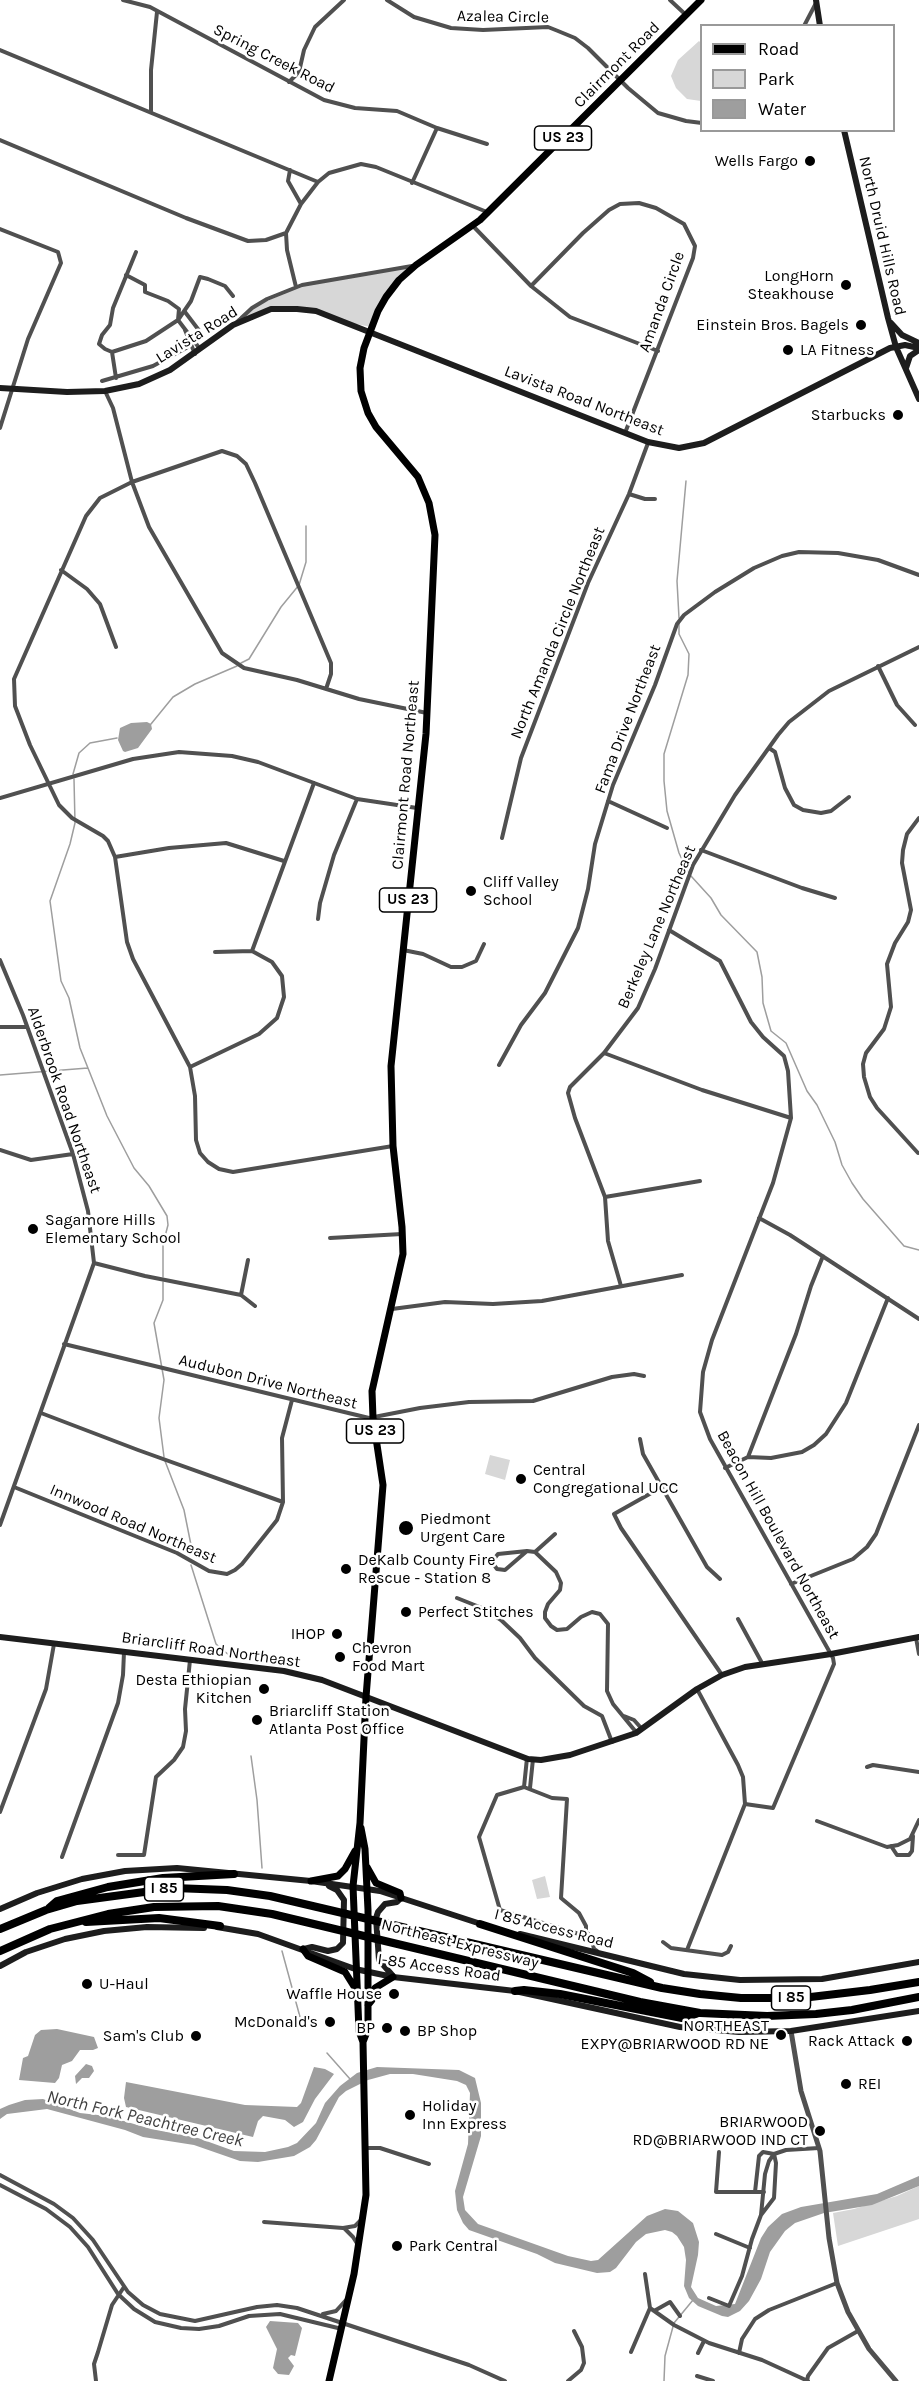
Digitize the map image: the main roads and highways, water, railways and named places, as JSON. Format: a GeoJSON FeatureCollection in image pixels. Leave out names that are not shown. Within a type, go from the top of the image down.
{"type":"FeatureCollection","features":[{"type":"Feature","properties":{"kind":"highway"},"geometry":{"type":"LineString","coordinates":[[46,1910],[57,1901],[108,1887],[163,1878],[234,1874]]}},
{"type":"Feature","properties":{"kind":"highway","name":"Northeast Expressway"},"geometry":{"type":"LineString","coordinates":[[0,1929],[46,1910],[98,1897],[174,1888],[248,1892],[662,1988],[722,1996],[780,1998],[822,1996],[919,1982]]}},
{"type":"Feature","properties":{"kind":"highway","name":"Northeast Expressway"},"geometry":{"type":"LineString","coordinates":[[0,1951],[35,1935],[75,1922],[140,1909],[186,1905],[219,1906],[272,1914],[640,2002],[700,2013],[749,2016],[816,2014],[852,2010],[919,1997]]}},
{"type":"Feature","properties":{"kind":"highway"},"geometry":{"type":"LineString","coordinates":[[75,1922],[101,1923],[159,1918],[220,1926]]}},
{"type":"Feature","properties":{"kind":"highway"},"geometry":{"type":"LineString","coordinates":[[480,1924],[633,1973],[662,1988]]}},
{"type":"Feature","properties":{"kind":"highway"},"geometry":{"type":"LineString","coordinates":[[515,1991],[561,1994],[682,2018],[700,2013]]}},
{"type":"Feature","properties":{"kind":"main road","name":"Clairmont Road"},"geometry":{"type":"LineString","coordinates":[[416,265],[488,212],[701,0]]}},
{"type":"Feature","properties":{"kind":"main road"},"geometry":{"type":"LineString","coordinates":[[816,1],[820,24]]}},
{"type":"Feature","properties":{"kind":"main road","name":"North Druid Hills Road"},"geometry":{"type":"LineString","coordinates":[[843,132],[896,347],[919,399]]}},
{"type":"Feature","properties":{"kind":"main road","name":"Clairmont Road Northeast"},"geometry":{"type":"LineString","coordinates":[[329,2381],[350,2295],[364,2217],[365,2093],[363,2042],[359,2031],[355,1969],[353,1886],[360,1823],[366,1697],[383,1485],[373,1418],[372,1384],[402,1264],[403,1234],[393,1146],[391,1061],[428,713],[434,543],[433,518],[426,494],[408,462],[376,427],[364,405],[360,386],[360,369],[369,332],[386,297],[399,280],[416,265]]}},
{"type":"Feature","properties":{"kind":"main road","name":"Lavista Road"},"geometry":{"type":"LineString","coordinates":[[0,388],[67,392],[105,391],[139,384],[170,370],[233,325],[271,309],[316,311],[369,332]]}},
{"type":"Feature","properties":{"kind":"main road"},"geometry":{"type":"LineString","coordinates":[[888,318],[899,332],[919,347],[907,361],[906,371]]}},
{"type":"Feature","properties":{"kind":"main road","name":"Lavista Road Northeast"},"geometry":{"type":"LineString","coordinates":[[369,332],[648,442],[679,448],[704,443],[866,359],[896,347],[905,345],[919,347]]}},
{"type":"Feature","properties":{"kind":"main road","name":"Briarcliff Road Northeast"},"geometry":{"type":"LineString","coordinates":[[0,1637],[284,1671],[322,1680],[530,1759],[556,1758],[612,1743],[639,1731],[697,1689],[722,1675],[762,1663],[831,1654],[918,1637]]}},
{"type":"Feature","properties":{"kind":"main road","name":"Clairmont Road Northeast"},"geometry":{"type":"LineString","coordinates":[[360,1823],[367,1889],[368,2029],[363,2042]]}},
{"type":"Feature","properties":{"kind":"main road"},"geometry":{"type":"LineString","coordinates":[[311,1881],[338,1876],[345,1869],[356,1848]]}},
{"type":"Feature","properties":{"kind":"main road"},"geometry":{"type":"LineString","coordinates":[[366,1865],[376,1883],[400,1893],[401,1898]]}},
{"type":"Feature","properties":{"kind":"main road"},"geometry":{"type":"LineString","coordinates":[[0,1909],[59,1885],[114,1873],[177,1868],[353,1886],[401,1898],[480,1924]]}},
{"type":"Feature","properties":{"kind":"main road"},"geometry":{"type":"LineString","coordinates":[[311,1881],[334,1888],[343,1897],[344,1940],[340,1947],[334,1950],[328,1951],[312,1947],[303,1949],[308,1956],[345,1972],[358,1993]]}},
{"type":"Feature","properties":{"kind":"main road"},"geometry":{"type":"LineString","coordinates":[[368,2005],[375,1988],[393,1977],[379,1960],[376,1918],[385,1904],[397,1902],[401,1898]]}},
{"type":"Feature","properties":{"kind":"main road","name":"I 85 Access Road"},"geometry":{"type":"LineString","coordinates":[[480,1924],[684,1974],[765,1981],[822,1979],[919,1962]]}},
{"type":"Feature","properties":{"kind":"main road","name":"I-85 Access Road"},"geometry":{"type":"LineString","coordinates":[[0,1966],[36,1949],[65,1939],[104,1931],[147,1927],[210,1928],[220,1926],[258,1934],[355,1969],[393,1977],[515,1991],[680,2027],[739,2032],[791,2031],[919,2011]]}},
{"type":"Feature","properties":{"kind":"water"},"geometry":{"type":"Polygon","coordinates":[[[131,723],[151,724],[152,729],[138,748],[123,751],[118,740],[120,728],[131,723]]]}},
{"type":"Feature","properties":{"kind":"water"},"geometry":{"type":"Polygon","coordinates":[[[57,2029],[94,2037],[98,2048],[80,2050],[72,2061],[62,2065],[59,2078],[55,2083],[19,2080],[23,2058],[28,2056],[35,2035],[41,2030],[57,2029]]]}},
{"type":"Feature","properties":{"kind":"water"},"geometry":{"type":"Polygon","coordinates":[[[86,2064],[92,2066],[94,2071],[89,2078],[82,2078],[76,2084],[75,2076],[86,2064]]]}},
{"type":"Feature","properties":{"kind":"water"},"geometry":{"type":"Polygon","coordinates":[[[314,2067],[334,2074],[315,2099],[303,2122],[294,2127],[285,2120],[263,2116],[258,2121],[253,2137],[126,2107],[124,2098],[126,2082],[245,2105],[297,2107],[301,2103],[314,2067]]]}},
{"type":"Feature","properties":{"kind":"water"},"geometry":{"type":"Polygon","coordinates":[[[377,2067],[459,2070],[475,2078],[481,2103],[481,2136],[463,2197],[465,2210],[478,2224],[568,2256],[591,2261],[598,2260],[647,2216],[665,2209],[678,2211],[693,2223],[699,2242],[691,2287],[698,2298],[716,2306],[735,2304],[761,2238],[768,2227],[782,2214],[801,2207],[877,2194],[919,2176],[919,2186],[872,2205],[824,2213],[795,2223],[785,2231],[770,2252],[761,2279],[749,2301],[740,2311],[728,2317],[698,2306],[689,2298],[684,2286],[686,2260],[684,2247],[672,2232],[665,2230],[646,2234],[636,2242],[616,2268],[610,2272],[597,2273],[555,2263],[537,2254],[469,2230],[457,2210],[455,2191],[468,2144],[470,2093],[466,2085],[457,2081],[413,2074],[390,2074],[368,2080],[339,2097],[310,2147],[294,2156],[258,2162],[240,2161],[194,2145],[143,2137],[47,2109],[7,2114],[0,2119],[0,2109],[25,2100],[43,2099],[80,2113],[107,2116],[151,2129],[198,2138],[234,2151],[265,2152],[297,2143],[316,2123],[325,2103],[340,2086],[357,2073],[377,2067]]]}},
{"type":"Feature","properties":{"kind":"water"},"geometry":{"type":"Polygon","coordinates":[[[270,2321],[298,2323],[302,2328],[295,2356],[291,2355],[288,2358],[294,2366],[289,2375],[278,2374],[273,2368],[277,2349],[266,2327],[270,2321]]]}},
{"type":"Feature","properties":{"kind":"waterway"},"geometry":{"type":"LineString","coordinates":[[679,618],[677,581],[686,481]]}},
{"type":"Feature","properties":{"kind":"waterway"},"geometry":{"type":"LineString","coordinates":[[241,663],[249,659],[281,607],[299,585],[306,562],[306,526]]}},
{"type":"Feature","properties":{"kind":"waterway"},"geometry":{"type":"LineString","coordinates":[[679,622],[679,634],[689,654],[688,675],[664,754],[664,781],[667,811],[679,853],[688,872]]}},
{"type":"Feature","properties":{"kind":"waterway"},"geometry":{"type":"LineString","coordinates":[[151,724],[173,697],[195,684],[237,666]]}},
{"type":"Feature","properties":{"kind":"waterway"},"geometry":{"type":"LineString","coordinates":[[73,774],[79,753],[90,743],[117,738]]}},
{"type":"Feature","properties":{"kind":"waterway"},"geometry":{"type":"LineString","coordinates":[[74,779],[75,823],[50,901],[61,981],[69,998],[80,1048],[107,1116],[134,1168],[149,1186],[167,1216],[168,1225],[163,1244],[163,1277]]}},
{"type":"Feature","properties":{"kind":"waterway"},"geometry":{"type":"LineString","coordinates":[[691,876],[711,898],[721,915],[757,952],[762,977],[763,1003],[771,1031],[786,1043],[807,1091],[817,1105],[835,1142],[842,1165],[852,1183],[904,1246],[919,1250]]}},
{"type":"Feature","properties":{"kind":"waterway"},"geometry":{"type":"LineString","coordinates":[[0,1075],[88,1068]]}},
{"type":"Feature","properties":{"kind":"waterway"},"geometry":{"type":"LineString","coordinates":[[163,1282],[163,1300],[154,1323],[164,1380],[159,1418],[164,1457]]}},
{"type":"Feature","properties":{"kind":"waterway"},"geometry":{"type":"LineString","coordinates":[[165,1461],[184,1510],[193,1555]]}},
{"type":"Feature","properties":{"kind":"waterway"},"geometry":{"type":"LineString","coordinates":[[191,1565],[216,1644],[230,1656]]}},
{"type":"Feature","properties":{"kind":"waterway"},"geometry":{"type":"LineString","coordinates":[[251,1756],[262,1868]]}},
{"type":"Feature","properties":{"kind":"waterway"},"geometry":{"type":"LineString","coordinates":[[282,1951],[300,2017]]}},
{"type":"Feature","properties":{"kind":"waterway"},"geometry":{"type":"LineString","coordinates":[[327,2053],[350,2079]]}},
{"type":"Feature","properties":{"kind":"waterway"},"geometry":{"type":"LineString","coordinates":[[664,2381],[665,2356],[674,2323],[693,2300]]}},
{"type":"Feature","properties":{"kind":"place","name":"Wells Fargo"},"geometry":{"type":"Point","coordinates":[810,161]}},
{"type":"Feature","properties":{"kind":"place","name":"LongHorn Steakhouse"},"geometry":{"type":"Point","coordinates":[846,285]}},
{"type":"Feature","properties":{"kind":"place","name":"Einstein Bros. Bagels"},"geometry":{"type":"Point","coordinates":[861,325]}},
{"type":"Feature","properties":{"kind":"place","name":"LA Fitness"},"geometry":{"type":"Point","coordinates":[788,350]}},
{"type":"Feature","properties":{"kind":"place","name":"Starbucks"},"geometry":{"type":"Point","coordinates":[898,415]}},
{"type":"Feature","properties":{"kind":"place","name":"Cliff Valley School"},"geometry":{"type":"Point","coordinates":[471,891]}},
{"type":"Feature","properties":{"kind":"place","name":"Sagamore Hills Elementary School"},"geometry":{"type":"Point","coordinates":[33,1229]}},
{"type":"Feature","properties":{"kind":"place","name":"Central Congregational UCC"},"geometry":{"type":"Point","coordinates":[521,1479]}},
{"type":"Feature","properties":{"kind":"place","name":"Piedmont Urgent Care"},"geometry":{"type":"Point","coordinates":[406,1528]}},
{"type":"Feature","properties":{"kind":"place","name":"DeKalb County Fire Rescue - Station 8"},"geometry":{"type":"Point","coordinates":[346,1569]}},
{"type":"Feature","properties":{"kind":"place","name":"Perfect Stitches"},"geometry":{"type":"Point","coordinates":[406,1612]}},
{"type":"Feature","properties":{"kind":"place","name":"IHOP"},"geometry":{"type":"Point","coordinates":[337,1634]}},
{"type":"Feature","properties":{"kind":"place","name":"Chevron Food Mart"},"geometry":{"type":"Point","coordinates":[340,1657]}},
{"type":"Feature","properties":{"kind":"place","name":"Desta Ethiopian Kitchen"},"geometry":{"type":"Point","coordinates":[264,1689]}},
{"type":"Feature","properties":{"kind":"place","name":"Briarcliff Station Atlanta Post Office"},"geometry":{"type":"Point","coordinates":[257,1720]}},
{"type":"Feature","properties":{"kind":"place","name":"U-Haul"},"geometry":{"type":"Point","coordinates":[87,1984]}},
{"type":"Feature","properties":{"kind":"place","name":"Waffle House"},"geometry":{"type":"Point","coordinates":[394,1994]}},
{"type":"Feature","properties":{"kind":"place","name":"McDonald's"},"geometry":{"type":"Point","coordinates":[330,2022]}},
{"type":"Feature","properties":{"kind":"place","name":"BP"},"geometry":{"type":"Point","coordinates":[387,2028]}},
{"type":"Feature","properties":{"kind":"place","name":"BP Shop"},"geometry":{"type":"Point","coordinates":[405,2031]}},
{"type":"Feature","properties":{"kind":"place","name":"NORTHEAST EXPY@BRIARWOOD RD NE"},"geometry":{"type":"Point","coordinates":[781,2035]}},
{"type":"Feature","properties":{"kind":"place","name":"Sam's Club"},"geometry":{"type":"Point","coordinates":[196,2036]}},
{"type":"Feature","properties":{"kind":"place","name":"Rack Attack"},"geometry":{"type":"Point","coordinates":[907,2041]}},
{"type":"Feature","properties":{"kind":"place","name":"REI"},"geometry":{"type":"Point","coordinates":[846,2084]}},
{"type":"Feature","properties":{"kind":"place","name":"Holiday Inn Express"},"geometry":{"type":"Point","coordinates":[410,2115]}},
{"type":"Feature","properties":{"kind":"place","name":"BRIARWOOD RD@BRIARWOOD IND CT"},"geometry":{"type":"Point","coordinates":[820,2131]}},
{"type":"Feature","properties":{"kind":"place","name":"Park Central"},"geometry":{"type":"Point","coordinates":[397,2246]}},
{"type":"Feature","properties":{"kind":"water label","name":"North Fork Peachtree Creek"},"geometry":{"type":"Point","coordinates":[145,2119]}}]}
